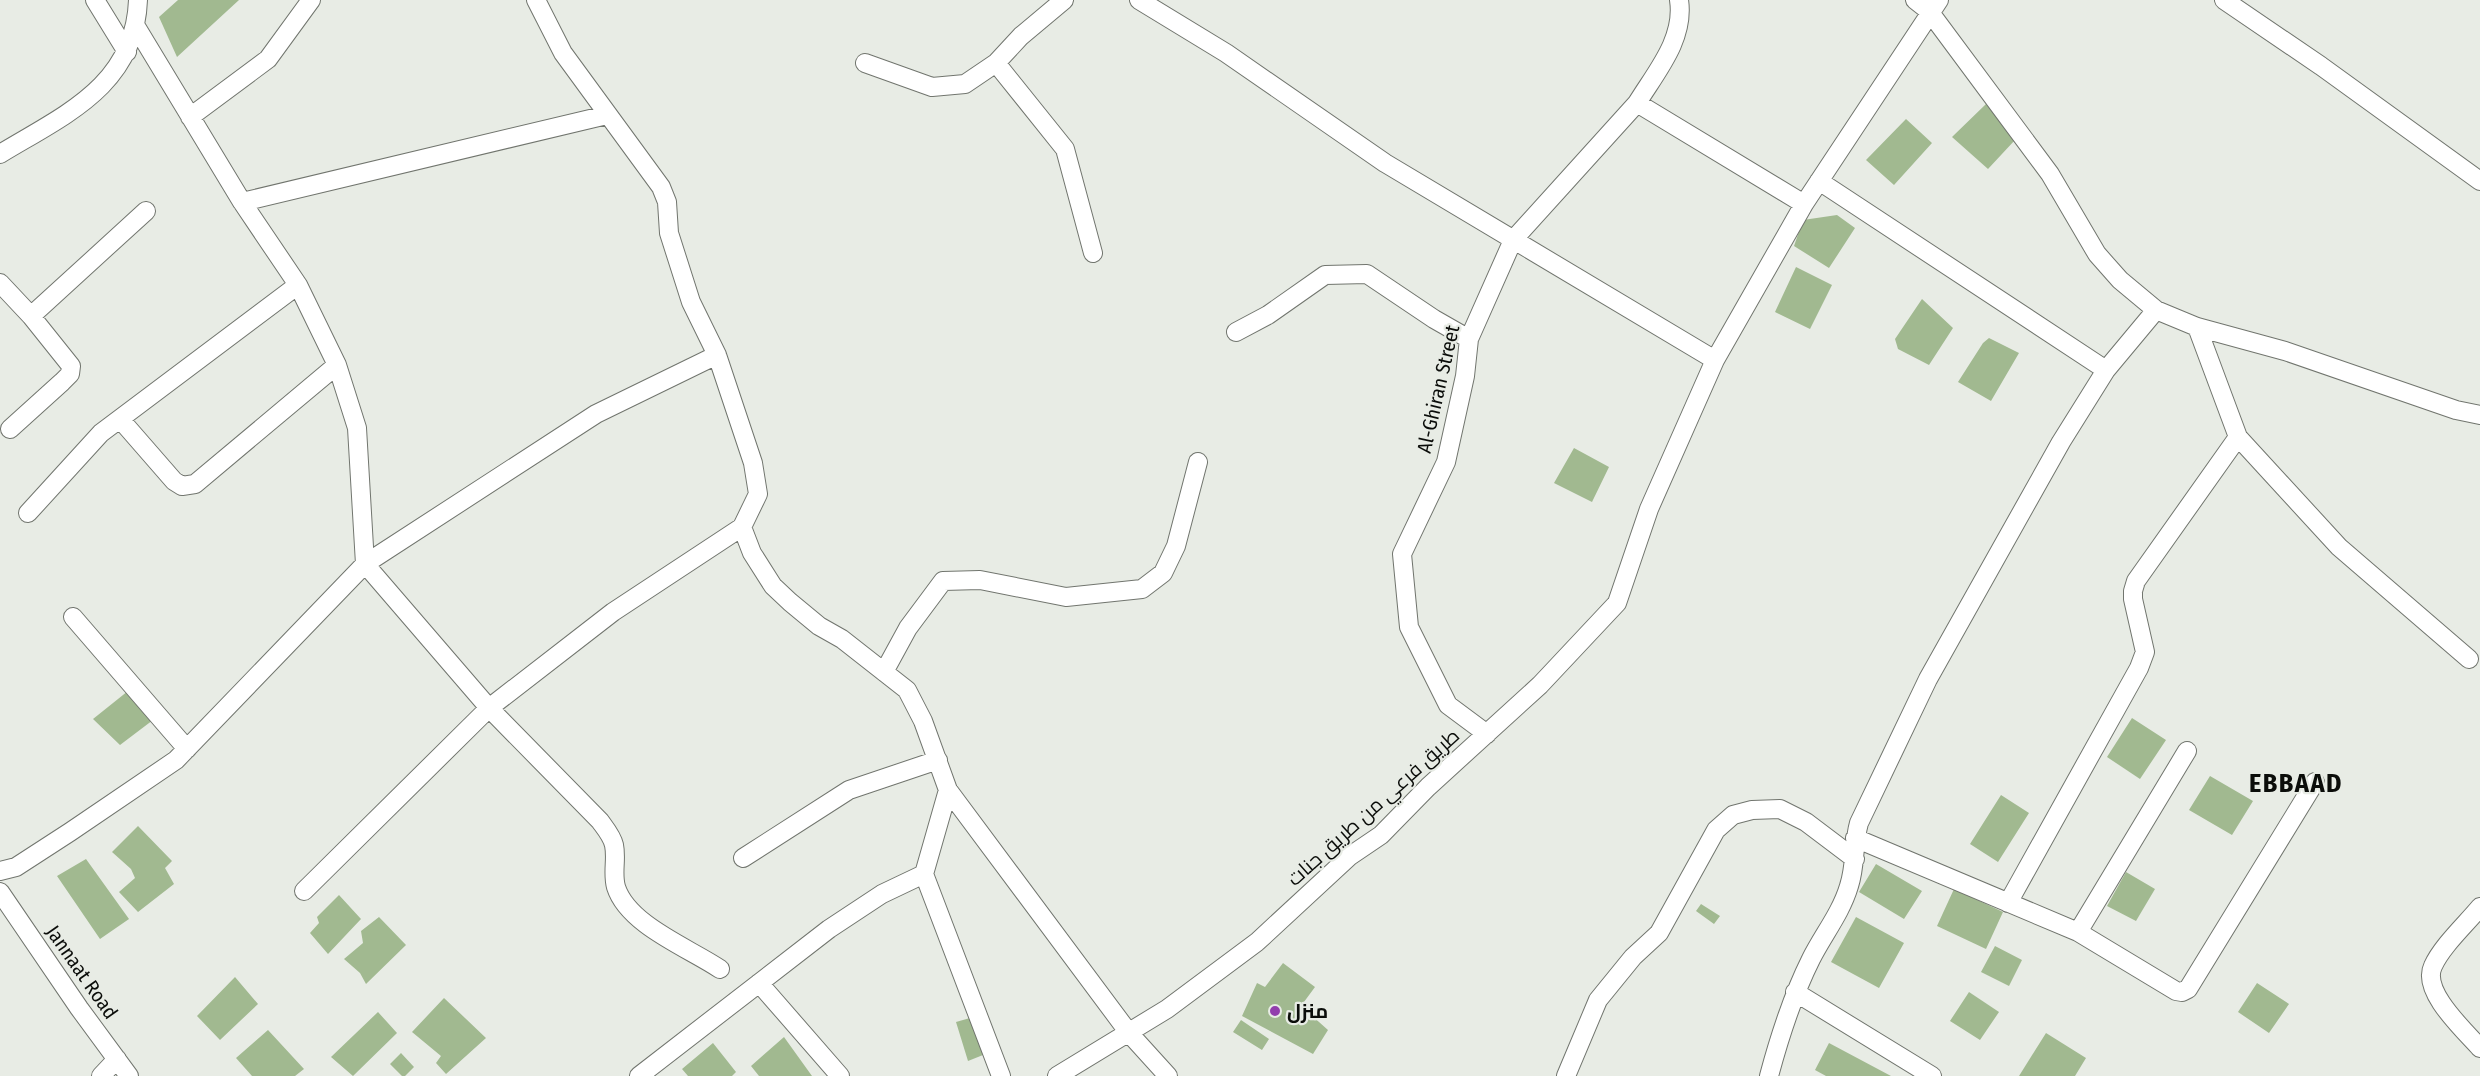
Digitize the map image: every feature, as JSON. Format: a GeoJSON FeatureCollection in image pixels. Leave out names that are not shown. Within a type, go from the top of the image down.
{"type":"FeatureCollection","features":[{"type":"Feature","properties":{"kind":"street"},"geometry":{"type":"LineString","coordinates":[[95,0],[127,52]]}},
{"type":"Feature","properties":{"kind":"street"},"geometry":{"type":"LineString","coordinates":[[0,154],[80,105],[107,81],[127,52],[135,25],[138,0]]}},
{"type":"Feature","properties":{"kind":"street"},"geometry":{"type":"LineString","coordinates":[[190,117],[268,59],[311,0]]}},
{"type":"Feature","properties":{"kind":"street"},"geometry":{"type":"LineString","coordinates":[[865,63],[932,87],[965,84],[996,63],[1021,36],[1064,0]]}},
{"type":"Feature","properties":{"kind":"street"},"geometry":{"type":"LineString","coordinates":[[1139,0],[1226,53],[1385,163],[1715,360]]}},
{"type":"Feature","properties":{"kind":"street","name":"Al-Ghiran Street"},"geometry":{"type":"LineString","coordinates":[[1487,734],[1448,705],[1409,627],[1402,554],[1446,462],[1465,376],[1469,339],[1514,240],[1637,103],[1676,40],[1681,11],[1679,0]]}},
{"type":"Feature","properties":{"kind":"street"},"geometry":{"type":"LineString","coordinates":[[2224,0],[2321,66],[2480,181]]}},
{"type":"Feature","properties":{"kind":"street"},"geometry":{"type":"LineString","coordinates":[[304,891],[489,708],[613,612],[742,527],[758,494],[753,463],[717,356],[691,302],[669,233],[667,201],[661,187],[563,52],[537,1]]}},
{"type":"Feature","properties":{"kind":"street"},"geometry":{"type":"LineString","coordinates":[[1928,4],[2050,174],[2097,254],[2120,280],[2156,310],[2197,327],[2285,351],[2457,410],[2480,415]]}},
{"type":"Feature","properties":{"kind":"street","name":"طريق فرعي من طريق جنات"},"geometry":{"type":"LineString","coordinates":[[1057,1076],[1167,1009],[1257,942],[1350,856],[1381,835],[1428,787],[1540,685],[1617,603],[1649,509],[1715,360],[1804,204],[1928,4]]}},
{"type":"Feature","properties":{"kind":"street"},"geometry":{"type":"LineString","coordinates":[[135,25],[242,202],[298,285],[337,365],[357,428],[364,564],[489,708],[608,832],[614,846],[614,873],[617,890],[630,908],[645,925],[700,955],[720,969]]}},
{"type":"Feature","properties":{"kind":"street"},"geometry":{"type":"LineString","coordinates":[[996,63],[1065,149],[1093,253]]}},
{"type":"Feature","properties":{"kind":"street"},"geometry":{"type":"LineString","coordinates":[[1637,103],[1804,204]]}},
{"type":"Feature","properties":{"kind":"street"},"geometry":{"type":"LineString","coordinates":[[242,202],[607,115]]}},
{"type":"Feature","properties":{"kind":"street"},"geometry":{"type":"LineString","coordinates":[[1819,181],[2106,370]]}},
{"type":"Feature","properties":{"kind":"street"},"geometry":{"type":"LineString","coordinates":[[31,316],[146,211]]}},
{"type":"Feature","properties":{"kind":"street"},"geometry":{"type":"LineString","coordinates":[[1236,332],[1268,315],[1325,275],[1367,274],[1434,319],[1469,339]]}},
{"type":"Feature","properties":{"kind":"street"},"geometry":{"type":"LineString","coordinates":[[0,283],[69,362],[71,371],[10,429]]}},
{"type":"Feature","properties":{"kind":"street"},"geometry":{"type":"LineString","coordinates":[[28,513],[101,433],[298,285]]}},
{"type":"Feature","properties":{"kind":"street"},"geometry":{"type":"LineString","coordinates":[[1769,1076],[1781,1031],[1795,992],[1842,906],[1850,885],[1855,859],[1855,837],[1859,823],[1928,679],[2055,451],[2106,370],[2156,310]]}},
{"type":"Feature","properties":{"kind":"street"},"geometry":{"type":"LineString","coordinates":[[2197,327],[2238,437],[2338,547],[2469,659]]}},
{"type":"Feature","properties":{"kind":"street"},"geometry":{"type":"LineString","coordinates":[[0,871],[16,867],[176,760],[364,564],[596,414],[717,356]]}},
{"type":"Feature","properties":{"kind":"street"},"geometry":{"type":"LineString","coordinates":[[120,419],[174,481],[182,486],[195,484],[337,365]]}},
{"type":"Feature","properties":{"kind":"street"},"geometry":{"type":"LineString","coordinates":[[2008,903],[2139,668],[2145,652],[2133,599],[2136,581],[2238,437]]}},
{"type":"Feature","properties":{"kind":"street"},"geometry":{"type":"LineString","coordinates":[[884,672],[908,628],[943,581],[980,580],[1066,597],[1142,589],[1163,573],[1176,546],[1198,462]]}},
{"type":"Feature","properties":{"kind":"street"},"geometry":{"type":"LineString","coordinates":[[742,527],[752,553],[773,586],[819,627],[842,639],[907,690],[938,760],[948,790],[1129,1033],[1168,1076]]}},
{"type":"Feature","properties":{"kind":"street"},"geometry":{"type":"LineString","coordinates":[[73,617],[188,749]]}},
{"type":"Feature","properties":{"kind":"street"},"geometry":{"type":"LineString","coordinates":[[2078,932],[2187,752]]}},
{"type":"Feature","properties":{"kind":"street"},"geometry":{"type":"LineString","coordinates":[[743,858],[849,790],[938,760]]}},
{"type":"Feature","properties":{"kind":"street"},"geometry":{"type":"LineString","coordinates":[[1855,837],[2078,932],[2176,991],[2182,992],[2188,989],[2315,782]]}},
{"type":"Feature","properties":{"kind":"street"},"geometry":{"type":"LineString","coordinates":[[948,790],[924,874],[1001,1076]]}},
{"type":"Feature","properties":{"kind":"street"},"geometry":{"type":"LineString","coordinates":[[1566,1076],[1598,1000],[1633,957],[1659,933],[1716,830],[1733,815],[1752,810],[1780,809],[1806,822],[1855,859]]}},
{"type":"Feature","properties":{"kind":"street"},"geometry":{"type":"LineString","coordinates":[[639,1076],[829,928],[882,894],[924,874]]}},
{"type":"Feature","properties":{"kind":"street","name":"Jannaat Road"},"geometry":{"type":"LineString","coordinates":[[0,892],[129,1076]]}},
{"type":"Feature","properties":{"kind":"street"},"geometry":{"type":"LineString","coordinates":[[2480,907],[2432,967],[2430,982],[2444,1008],[2480,1048]]}},
{"type":"Feature","properties":{"kind":"street"},"geometry":{"type":"LineString","coordinates":[[759,983],[840,1076]]}},
{"type":"Feature","properties":{"kind":"street"},"geometry":{"type":"LineString","coordinates":[[1795,992],[1932,1076]]}},
{"type":"Feature","properties":{"kind":"street"},"geometry":{"type":"LineString","coordinates":[[101,1076],[117,1059]]}},
{"type":"Feature","properties":{"kind":"building"},"geometry":{"type":"Polygon","coordinates":[[[178,0],[239,0],[177,57],[159,17],[178,0]]]}},
{"type":"Feature","properties":{"kind":"building"},"geometry":{"type":"Polygon","coordinates":[[[1986,104],[2015,140],[1988,169],[1952,137],[1986,104]]]}},
{"type":"Feature","properties":{"kind":"building"},"geometry":{"type":"Polygon","coordinates":[[[1906,119],[1932,143],[1894,185],[1866,160],[1906,119]]]}},
{"type":"Feature","properties":{"kind":"building"},"geometry":{"type":"Polygon","coordinates":[[[1837,215],[1855,228],[1829,268],[1794,246],[1803,220],[1837,215]]]}},
{"type":"Feature","properties":{"kind":"building"},"geometry":{"type":"Polygon","coordinates":[[[1796,267],[1832,285],[1810,329],[1775,312],[1796,267]]]}},
{"type":"Feature","properties":{"kind":"building"},"geometry":{"type":"Polygon","coordinates":[[[1922,299],[1953,328],[1929,365],[1898,349],[1895,339],[1922,299]]]}},
{"type":"Feature","properties":{"kind":"building"},"geometry":{"type":"Polygon","coordinates":[[[1989,338],[2019,353],[1991,401],[1958,382],[1983,343],[1989,338]]]}},
{"type":"Feature","properties":{"kind":"building"},"geometry":{"type":"Polygon","coordinates":[[[1574,448],[1609,467],[1592,502],[1554,483],[1574,448]]]}},
{"type":"Feature","properties":{"kind":"building"},"geometry":{"type":"Polygon","coordinates":[[[128,691],[153,720],[120,745],[93,719],[128,691]]]}},
{"type":"Feature","properties":{"kind":"building"},"geometry":{"type":"Polygon","coordinates":[[[2132,718],[2166,740],[2140,779],[2107,757],[2132,718]]]}},
{"type":"Feature","properties":{"kind":"building"},"geometry":{"type":"Polygon","coordinates":[[[2210,776],[2253,801],[2232,835],[2189,810],[2210,776]]]}},
{"type":"Feature","properties":{"kind":"building"},"geometry":{"type":"Polygon","coordinates":[[[2001,795],[2029,813],[1998,862],[1970,844],[2001,795]]]}},
{"type":"Feature","properties":{"kind":"building"},"geometry":{"type":"Polygon","coordinates":[[[138,826],[172,861],[165,868],[174,884],[138,912],[119,892],[135,878],[131,869],[112,852],[138,826]]]}},
{"type":"Feature","properties":{"kind":"building"},"geometry":{"type":"Polygon","coordinates":[[[86,859],[129,919],[100,939],[57,876],[86,859]]]}},
{"type":"Feature","properties":{"kind":"building"},"geometry":{"type":"Polygon","coordinates":[[[1876,864],[1922,891],[1904,919],[1859,892],[1876,864]]]}},
{"type":"Feature","properties":{"kind":"building"},"geometry":{"type":"Polygon","coordinates":[[[2126,872],[2155,889],[2136,921],[2107,906],[2126,872]]]}},
{"type":"Feature","properties":{"kind":"building"},"geometry":{"type":"Polygon","coordinates":[[[1954,889],[2003,912],[1986,949],[1937,926],[1954,889]]]}},
{"type":"Feature","properties":{"kind":"building"},"geometry":{"type":"Polygon","coordinates":[[[339,895],[361,919],[328,954],[310,933],[319,923],[317,917],[339,895]]]}},
{"type":"Feature","properties":{"kind":"building"},"geometry":{"type":"Polygon","coordinates":[[[1701,904],[1720,916],[1714,924],[1696,911],[1701,904]]]}},
{"type":"Feature","properties":{"kind":"building"},"geometry":{"type":"Polygon","coordinates":[[[379,917],[406,945],[366,984],[360,973],[344,959],[363,943],[361,931],[379,917]]]}},
{"type":"Feature","properties":{"kind":"building"},"geometry":{"type":"Polygon","coordinates":[[[1856,917],[1904,943],[1879,988],[1831,962],[1856,917]]]}},
{"type":"Feature","properties":{"kind":"building"},"geometry":{"type":"Polygon","coordinates":[[[1995,946],[2022,960],[2009,986],[1981,972],[1995,946]]]}},
{"type":"Feature","properties":{"kind":"building","name":"منزل"},"geometry":{"type":"Polygon","coordinates":[[[1283,963],[1315,987],[1301,1006],[1328,1030],[1313,1054],[1242,1016],[1257,983],[1265,987],[1283,963]]]}},
{"type":"Feature","properties":{"kind":"building"},"geometry":{"type":"Polygon","coordinates":[[[235,977],[258,1004],[220,1040],[197,1016],[235,977]]]}},
{"type":"Feature","properties":{"kind":"building"},"geometry":{"type":"Polygon","coordinates":[[[2257,983],[2289,1004],[2269,1033],[2238,1012],[2257,983]]]}},
{"type":"Feature","properties":{"kind":"building"},"geometry":{"type":"Polygon","coordinates":[[[1969,992],[1999,1012],[1980,1040],[1950,1021],[1969,992]]]}},
{"type":"Feature","properties":{"kind":"building"},"geometry":{"type":"Polygon","coordinates":[[[444,998],[486,1038],[446,1074],[436,1063],[441,1056],[412,1032],[444,998]]]}},
{"type":"Feature","properties":{"kind":"building"},"geometry":{"type":"Polygon","coordinates":[[[378,1012],[397,1033],[353,1076],[331,1057],[378,1012]]]}},
{"type":"Feature","properties":{"kind":"building"},"geometry":{"type":"Polygon","coordinates":[[[970,1018],[983,1055],[968,1061],[956,1022],[970,1018]]]}},
{"type":"Feature","properties":{"kind":"building"},"geometry":{"type":"Polygon","coordinates":[[[1241,1020],[1269,1039],[1262,1050],[1233,1032],[1241,1020]]]}},
{"type":"Feature","properties":{"kind":"building"},"geometry":{"type":"Polygon","coordinates":[[[268,1030],[304,1069],[295,1076],[252,1076],[236,1058],[268,1030]]]}},
{"type":"Feature","properties":{"kind":"building"},"geometry":{"type":"Polygon","coordinates":[[[2046,1033],[2086,1058],[2075,1076],[2019,1076],[2046,1033]]]}},
{"type":"Feature","properties":{"kind":"building"},"geometry":{"type":"Polygon","coordinates":[[[784,1037],[812,1076],[759,1076],[751,1066],[784,1037]]]}},
{"type":"Feature","properties":{"kind":"building"},"geometry":{"type":"Polygon","coordinates":[[[713,1043],[736,1072],[732,1076],[688,1076],[682,1069],[713,1043]]]}},
{"type":"Feature","properties":{"kind":"building"},"geometry":{"type":"Polygon","coordinates":[[[1829,1043],[1891,1076],[1826,1076],[1815,1070],[1829,1043]]]}},
{"type":"Feature","properties":{"kind":"building"},"geometry":{"type":"Polygon","coordinates":[[[401,1053],[414,1067],[405,1076],[402,1076],[390,1064],[401,1053]]]}},
{"type":"Feature","properties":{"kind":"place","name":"منزل"},"geometry":{"type":"Point","coordinates":[1275,1011]}},
{"type":"Feature","properties":{"kind":"district","name":"EBBAAD"},"geometry":{"type":"Point","coordinates":[2296,783]}}]}
